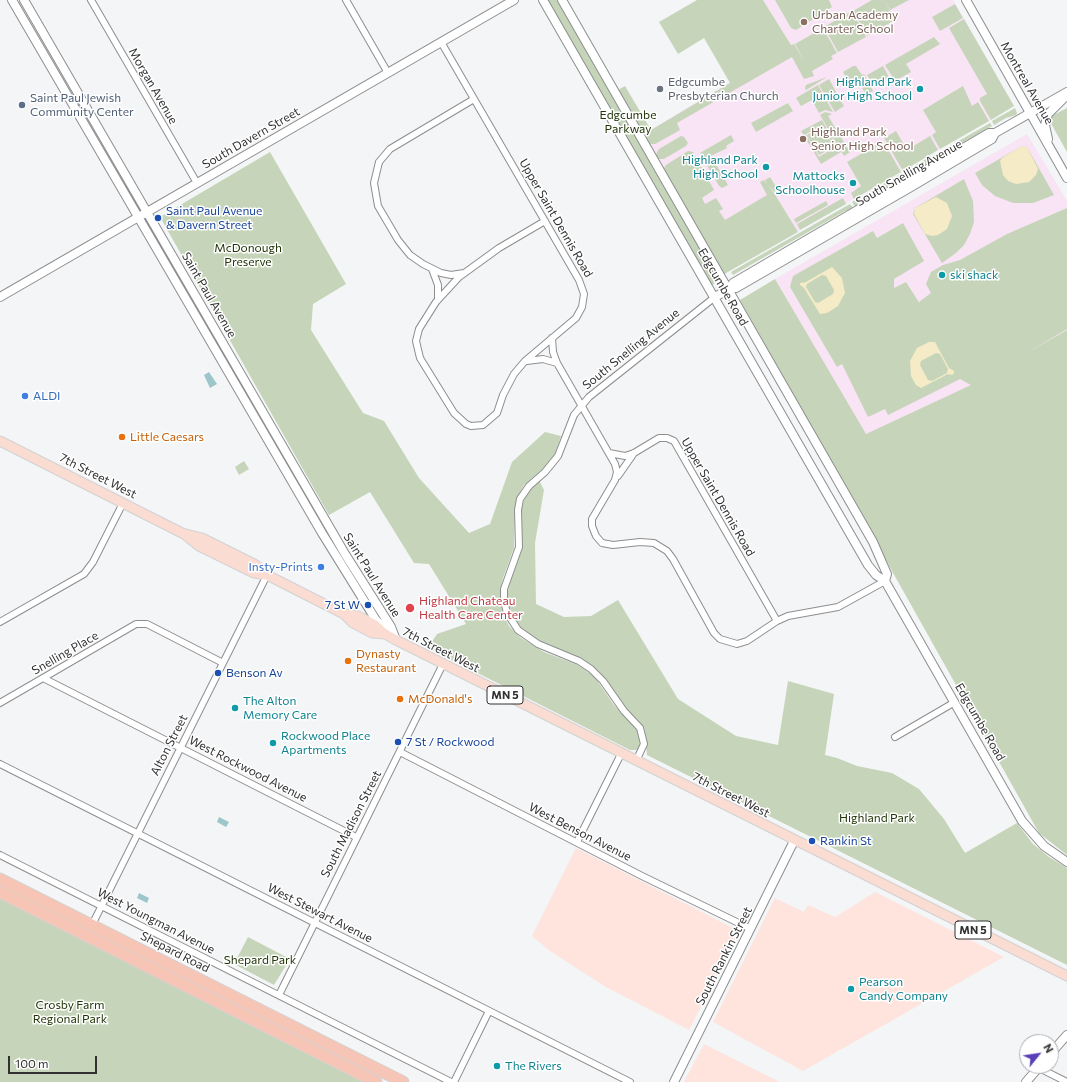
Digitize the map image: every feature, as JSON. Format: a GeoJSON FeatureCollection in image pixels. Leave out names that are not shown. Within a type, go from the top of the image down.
{"type":"FeatureCollection","features":[{"type":"Feature","properties":{"kind":"highway","name":"Shepard Road"},"geometry":{"type":"LineString","coordinates":[[0,879],[403,1082]]}},
{"type":"Feature","properties":{"kind":"highway"},"geometry":{"type":"LineString","coordinates":[[0,892],[376,1082]]}},
{"type":"Feature","properties":{"kind":"highway"},"geometry":{"type":"LineString","coordinates":[[59,922],[81,929],[88,928],[92,925],[94,937],[126,956]]}},
{"type":"Feature","properties":{"kind":"main road","name":"7th Street West"},"geometry":{"type":"LineString","coordinates":[[0,441],[184,534],[208,551],[254,573],[267,575],[344,614],[358,616],[375,625],[385,634],[443,664],[794,841],[1067,976]]}},
{"type":"Feature","properties":{"kind":"street","name":"Saint Paul Avenue"},"geometry":{"type":"LineString","coordinates":[[12,0],[137,218],[322,533],[376,620],[396,640]]}},
{"type":"Feature","properties":{"kind":"street","name":"Saint Paul Avenue"},"geometry":{"type":"LineString","coordinates":[[24,0],[345,554],[390,627],[396,640]]}},
{"type":"Feature","properties":{"kind":"street","name":"Morgan Avenue"},"geometry":{"type":"LineString","coordinates":[[91,0],[197,183]]}},
{"type":"Feature","properties":{"kind":"street"},"geometry":{"type":"LineString","coordinates":[[346,0],[388,73]]}},
{"type":"Feature","properties":{"kind":"street","name":"South Davern Street"},"geometry":{"type":"LineString","coordinates":[[1,295],[514,0]]}},
{"type":"Feature","properties":{"kind":"street","name":"Edgcumbe Road"},"geometry":{"type":"LineString","coordinates":[[544,0],[868,565],[876,575],[885,581],[1028,830],[1048,850],[1067,862]]}},
{"type":"Feature","properties":{"kind":"street","name":"Edgcumbe Road"},"geometry":{"type":"LineString","coordinates":[[562,0],[873,542],[887,574],[885,581]]}},
{"type":"Feature","properties":{"kind":"street","name":"Montreal Avenue"},"geometry":{"type":"LineString","coordinates":[[966,0],[1067,178]]}},
{"type":"Feature","properties":{"kind":"street","name":"Upper Saint Dennis Road"},"geometry":{"type":"LineString","coordinates":[[441,42],[474,98],[545,221],[579,280],[584,294],[582,307],[576,318],[525,361],[508,384],[497,413],[493,418],[483,424],[471,426],[461,422],[454,414],[420,358],[416,348],[420,329],[438,299],[464,273],[499,248],[545,221]]}},
{"type":"Feature","properties":{"kind":"street"},"geometry":{"type":"LineString","coordinates":[[1060,165],[1048,140],[1046,121],[1050,112],[1067,94]]}},
{"type":"Feature","properties":{"kind":"street","name":"South Snelling Avenue"},"geometry":{"type":"LineString","coordinates":[[636,761],[643,749],[642,732],[636,723],[619,705],[603,681],[585,664],[542,646],[523,634],[510,619],[504,602],[505,583],[519,547],[518,510],[520,499],[528,486],[545,472],[558,456],[571,420],[589,397],[715,297],[728,289],[733,283],[989,133],[994,133],[1067,94]]}},
{"type":"Feature","properties":{"kind":"street"},"geometry":{"type":"LineString","coordinates":[[464,273],[451,275],[432,269],[417,260],[403,247],[380,209],[374,192],[376,170],[384,155],[397,144],[474,98]]}},
{"type":"Feature","properties":{"kind":"street"},"geometry":{"type":"LineString","coordinates":[[432,269],[438,285],[438,299]]}},
{"type":"Feature","properties":{"kind":"street"},"geometry":{"type":"LineString","coordinates":[[552,338],[553,352],[557,363],[609,454],[617,472],[615,480]]}},
{"type":"Feature","properties":{"kind":"street"},"geometry":{"type":"LineString","coordinates":[[525,361],[536,358],[557,363]]}},
{"type":"Feature","properties":{"kind":"street","name":"Upper Saint Dennis Road"},"geometry":{"type":"LineString","coordinates":[[609,454],[625,456],[634,453],[659,438],[671,439],[676,443],[777,621]]}},
{"type":"Feature","properties":{"kind":"street"},"geometry":{"type":"LineString","coordinates":[[634,453],[615,480],[592,519],[594,532],[602,542],[613,545],[640,542],[654,543],[667,551],[673,559],[714,633],[726,642],[737,644],[747,642],[777,621],[803,612],[838,607],[885,581]]}},
{"type":"Feature","properties":{"kind":"street"},"geometry":{"type":"LineString","coordinates":[[0,622],[84,574],[94,562],[123,503]]}},
{"type":"Feature","properties":{"kind":"street","name":"Alton Street"},"geometry":{"type":"LineString","coordinates":[[92,925],[267,575]]}},
{"type":"Feature","properties":{"kind":"street","name":"Snelling Place"},"geometry":{"type":"LineString","coordinates":[[0,703],[136,624],[141,623],[147,624],[223,663]]}},
{"type":"Feature","properties":{"kind":"street","name":"South Madison Street"},"geometry":{"type":"LineString","coordinates":[[279,995],[443,664]]}},
{"type":"Feature","properties":{"kind":"street","name":"West Rockwood Avenue"},"geometry":{"type":"LineString","coordinates":[[43,678],[356,837]]}},
{"type":"Feature","properties":{"kind":"street"},"geometry":{"type":"LineString","coordinates":[[895,737],[955,702]]}},
{"type":"Feature","properties":{"kind":"street","name":"West Benson Avenue"},"geometry":{"type":"LineString","coordinates":[[400,752],[642,876],[751,929]]}},
{"type":"Feature","properties":{"kind":"street"},"geometry":{"type":"LineString","coordinates":[[577,842],[621,754]]}},
{"type":"Feature","properties":{"kind":"street","name":"West Stewart Avenue"},"geometry":{"type":"LineString","coordinates":[[0,764],[630,1082]]}},
{"type":"Feature","properties":{"kind":"street","name":"South Rankin Street"},"geometry":{"type":"LineString","coordinates":[[674,1082],[794,841]]}},
{"type":"Feature","properties":{"kind":"street","name":"West Youngman Avenue"},"geometry":{"type":"LineString","coordinates":[[0,855],[452,1082]]}},
{"type":"Feature","properties":{"kind":"street"},"geometry":{"type":"LineString","coordinates":[[452,1082],[489,1010]]}},
{"type":"Feature","properties":{"kind":"street"},"geometry":{"type":"LineString","coordinates":[[1059,1044],[1067,1035]]}},
{"type":"Feature","properties":{"kind":"street"},"geometry":{"type":"LineString","coordinates":[[1026,1082],[1033,1074]]}},
{"type":"Feature","properties":{"kind":"street"},"geometry":{"type":"LineString","coordinates":[[1052,1074],[1067,1082]]}},
{"type":"Feature","properties":{"kind":"shaded area","name":"Highland Park Senior High School"},"geometry":{"type":"Polygon","coordinates":[[[763,0],[953,0],[1014,106],[726,273],[724,272],[644,134],[791,45],[763,0]]]}},
{"type":"Feature","properties":{"kind":"shaded area"},"geometry":{"type":"Polygon","coordinates":[[[1027,134],[1067,201],[1067,330],[970,386],[865,435],[775,279],[1027,134]]]}},
{"type":"Feature","properties":{"kind":"shaded area"},"geometry":{"type":"Polygon","coordinates":[[[576,848],[739,931],[689,1030],[606,987],[550,951],[532,936],[576,848]]]}},
{"type":"Feature","properties":{"kind":"shaded area"},"geometry":{"type":"Polygon","coordinates":[[[875,892],[1004,957],[803,1071],[713,1022],[775,898],[804,912],[808,905],[835,917],[875,892]]]}},
{"type":"Feature","properties":{"kind":"shaded area"},"geometry":{"type":"Polygon","coordinates":[[[704,1044],[780,1082],[684,1082],[704,1044]]]}},
{"type":"Feature","properties":{"kind":"green space","name":"Edgcumbe Parkway"},"geometry":{"type":"Polygon","coordinates":[[[540,0],[566,0],[618,90],[625,86],[651,130],[730,83],[704,38],[678,54],[659,22],[697,0],[763,0],[791,45],[794,44],[805,62],[795,44],[823,28],[837,53],[831,56],[833,59],[812,71],[814,76],[804,79],[792,57],[677,123],[680,130],[655,144],[650,144],[656,154],[659,149],[681,136],[684,137],[688,143],[686,146],[664,159],[658,159],[664,168],[666,165],[688,151],[693,152],[714,190],[702,198],[705,204],[716,198],[723,209],[719,211],[725,220],[767,195],[760,182],[764,180],[774,193],[798,232],[726,273],[708,289],[540,0]]]}},
{"type":"Feature","properties":{"kind":"green space"},"geometry":{"type":"Polygon","coordinates":[[[775,0],[829,0],[832,7],[796,30],[791,28],[775,0]]]}},
{"type":"Feature","properties":{"kind":"green space"},"geometry":{"type":"Polygon","coordinates":[[[872,0],[884,0],[895,20],[867,36],[853,11],[872,0]]]}},
{"type":"Feature","properties":{"kind":"green space"},"geometry":{"type":"Polygon","coordinates":[[[884,0],[909,0],[890,10],[884,0]]]}},
{"type":"Feature","properties":{"kind":"green space"},"geometry":{"type":"Polygon","coordinates":[[[955,4],[963,18],[940,31],[932,17],[955,4]]]}},
{"type":"Feature","properties":{"kind":"green space"},"geometry":{"type":"Polygon","coordinates":[[[852,11],[866,37],[838,52],[824,27],[852,11]]]}},
{"type":"Feature","properties":{"kind":"green space"},"geometry":{"type":"Polygon","coordinates":[[[964,19],[1014,106],[991,120],[980,101],[980,98],[987,94],[949,28],[964,19]]]}},
{"type":"Feature","properties":{"kind":"green space"},"geometry":{"type":"Polygon","coordinates":[[[934,37],[940,44],[906,64],[911,72],[895,81],[885,65],[934,37]]]}},
{"type":"Feature","properties":{"kind":"green space"},"geometry":{"type":"Polygon","coordinates":[[[853,66],[856,66],[862,75],[864,74],[873,91],[866,95],[859,82],[851,86],[843,72],[853,66]]]}},
{"type":"Feature","properties":{"kind":"green space"},"geometry":{"type":"Polygon","coordinates":[[[883,66],[889,77],[874,86],[867,75],[883,66]]]}},
{"type":"Feature","properties":{"kind":"green space"},"geometry":{"type":"Polygon","coordinates":[[[827,77],[806,90],[806,85],[827,77]]]}},
{"type":"Feature","properties":{"kind":"green space"},"geometry":{"type":"Polygon","coordinates":[[[829,79],[844,106],[835,112],[819,85],[829,79]]]}},
{"type":"Feature","properties":{"kind":"green space"},"geometry":{"type":"Polygon","coordinates":[[[818,85],[833,112],[825,110],[819,113],[812,100],[801,106],[796,98],[818,85]]]}},
{"type":"Feature","properties":{"kind":"green space"},"geometry":{"type":"Polygon","coordinates":[[[963,86],[972,106],[978,102],[989,121],[940,149],[932,135],[936,132],[923,110],[963,86]]]}},
{"type":"Feature","properties":{"kind":"green space"},"geometry":{"type":"Polygon","coordinates":[[[788,103],[793,111],[756,132],[751,123],[788,103]]]}},
{"type":"Feature","properties":{"kind":"green space"},"geometry":{"type":"Polygon","coordinates":[[[1015,108],[1017,113],[1016,115],[1006,118],[994,125],[992,121],[1015,108]]]}},
{"type":"Feature","properties":{"kind":"green space"},"geometry":{"type":"Polygon","coordinates":[[[1067,108],[1067,152],[1048,118],[1067,108]]]}},
{"type":"Feature","properties":{"kind":"green space"},"geometry":{"type":"Polygon","coordinates":[[[825,112],[832,114],[828,116],[850,152],[844,156],[820,115],[825,112]]]}},
{"type":"Feature","properties":{"kind":"green space"},"geometry":{"type":"Polygon","coordinates":[[[822,120],[841,152],[821,164],[801,131],[822,120]],[[822,125],[806,134],[819,157],[835,147],[822,125]]]}},
{"type":"Feature","properties":{"kind":"green space"},"geometry":{"type":"Polygon","coordinates":[[[990,123],[992,126],[943,154],[941,151],[990,123]]]}},
{"type":"Feature","properties":{"kind":"green space"},"geometry":{"type":"Polygon","coordinates":[[[822,126],[834,147],[819,155],[807,135],[822,126]]]}},
{"type":"Feature","properties":{"kind":"green space"},"geometry":{"type":"Polygon","coordinates":[[[896,131],[907,150],[930,136],[938,150],[903,171],[884,138],[896,131]]]}},
{"type":"Feature","properties":{"kind":"green space"},"geometry":{"type":"Polygon","coordinates":[[[731,135],[734,141],[726,146],[727,148],[711,156],[728,185],[722,188],[719,186],[700,153],[731,135]]]}},
{"type":"Feature","properties":{"kind":"green space"},"geometry":{"type":"Polygon","coordinates":[[[883,141],[901,172],[854,199],[851,193],[861,186],[847,162],[883,141]]]}},
{"type":"Feature","properties":{"kind":"green space"},"geometry":{"type":"Polygon","coordinates":[[[1022,146],[1027,147],[1054,195],[1033,203],[1013,203],[995,196],[982,185],[975,173],[1022,146]]]}},
{"type":"Feature","properties":{"kind":"green space","name":"McDonough Preserve"},"geometry":{"type":"Polygon","coordinates":[[[270,152],[346,284],[313,304],[311,330],[363,413],[384,421],[419,478],[469,533],[490,524],[512,462],[545,432],[561,436],[554,456],[548,464],[524,485],[517,498],[515,507],[514,548],[503,578],[500,592],[502,611],[509,626],[521,638],[544,652],[578,665],[594,676],[614,705],[638,731],[640,744],[637,750],[630,750],[428,648],[437,634],[466,624],[429,564],[414,563],[370,492],[329,515],[160,217],[270,152]]]}},
{"type":"Feature","properties":{"kind":"green space"},"geometry":{"type":"Polygon","coordinates":[[[939,152],[941,155],[913,172],[907,178],[903,172],[939,152]]]}},
{"type":"Feature","properties":{"kind":"green space"},"geometry":{"type":"Polygon","coordinates":[[[902,173],[905,179],[897,181],[861,202],[856,208],[852,202],[902,173]]]}},
{"type":"Feature","properties":{"kind":"green space"},"geometry":{"type":"Polygon","coordinates":[[[770,177],[781,195],[777,195],[767,184],[765,180],[770,177]]]}},
{"type":"Feature","properties":{"kind":"green space"},"geometry":{"type":"Polygon","coordinates":[[[964,179],[973,201],[974,222],[964,245],[942,263],[913,214],[915,208],[964,179]]]}},
{"type":"Feature","properties":{"kind":"green space"},"geometry":{"type":"Polygon","coordinates":[[[843,198],[846,204],[800,230],[797,224],[843,198]]]}},
{"type":"Feature","properties":{"kind":"green space"},"geometry":{"type":"Polygon","coordinates":[[[826,201],[828,205],[796,223],[794,219],[826,201]]]}},
{"type":"Feature","properties":{"kind":"green space"},"geometry":{"type":"Polygon","coordinates":[[[850,204],[854,209],[845,211],[733,275],[731,272],[850,204]]]}},
{"type":"Feature","properties":{"kind":"green space"},"geometry":{"type":"Polygon","coordinates":[[[1067,208],[1067,329],[1028,352],[1067,330],[1067,855],[1039,833],[740,300],[775,279],[866,434],[971,385],[960,379],[888,415],[885,409],[868,417],[842,364],[837,367],[790,287],[793,276],[873,231],[877,238],[903,223],[924,261],[894,279],[894,288],[906,282],[920,304],[919,302],[931,293],[926,284],[931,272],[943,265],[960,260],[1007,234],[1067,208]]]}},
{"type":"Feature","properties":{"kind":"green space"},"geometry":{"type":"Polygon","coordinates":[[[244,461],[249,469],[239,475],[235,467],[244,461]]]}},
{"type":"Feature","properties":{"kind":"green space","name":"Highland Park"},"geometry":{"type":"Polygon","coordinates":[[[539,480],[544,490],[535,543],[536,604],[564,617],[591,616],[618,600],[678,699],[736,736],[778,745],[788,681],[834,694],[825,755],[857,766],[892,773],[919,789],[944,819],[965,853],[1017,823],[1033,844],[1049,857],[1067,868],[1067,965],[647,755],[644,727],[623,705],[601,674],[581,658],[536,639],[521,628],[511,615],[507,596],[510,581],[521,547],[522,507],[526,494],[539,480]]]}},
{"type":"Feature","properties":{"kind":"green space","name":"Crosby Farm Regional Park"},"geometry":{"type":"Polygon","coordinates":[[[0,896],[84,941],[368,1082],[0,1082],[0,896]]]}},
{"type":"Feature","properties":{"kind":"green space","name":"Shepard Park"},"geometry":{"type":"Polygon","coordinates":[[[248,937],[290,959],[274,985],[234,964],[248,937]]]}},
{"type":"Feature","properties":{"kind":"sand"},"geometry":{"type":"Polygon","coordinates":[[[1022,146],[1027,147],[1038,169],[1036,175],[1029,182],[1016,184],[1008,181],[1003,175],[1000,161],[1002,158],[1022,146]]]}},
{"type":"Feature","properties":{"kind":"sand"},"geometry":{"type":"Polygon","coordinates":[[[936,197],[947,203],[952,216],[947,229],[938,235],[932,236],[925,234],[914,214],[915,208],[936,197]]]}},
{"type":"Feature","properties":{"kind":"sand"},"geometry":{"type":"Polygon","coordinates":[[[832,267],[842,278],[845,293],[838,306],[827,313],[820,314],[804,288],[800,285],[800,283],[806,282],[832,267]],[[822,275],[807,284],[806,287],[815,302],[818,303],[833,294],[834,290],[826,276],[822,275]]]}},
{"type":"Feature","properties":{"kind":"sand"},"geometry":{"type":"Polygon","coordinates":[[[929,342],[935,342],[949,368],[954,371],[954,373],[952,375],[948,374],[921,388],[916,385],[911,376],[910,361],[917,348],[929,342]],[[936,353],[921,361],[920,365],[928,380],[932,381],[947,373],[948,369],[940,354],[936,353]]]}},
{"type":"Feature","properties":{"kind":"water"},"geometry":{"type":"Polygon","coordinates":[[[209,372],[217,384],[210,388],[204,375],[209,372]]]}},
{"type":"Feature","properties":{"kind":"water"},"geometry":{"type":"Polygon","coordinates":[[[219,817],[229,822],[226,827],[217,822],[219,817]]]}},
{"type":"Feature","properties":{"kind":"water"},"geometry":{"type":"Polygon","coordinates":[[[139,893],[149,898],[147,903],[137,898],[139,893]]]}},
{"type":"Feature","properties":{"kind":"place","name":"Urban Academy Charter School"},"geometry":{"type":"Point","coordinates":[804,22]}},
{"type":"Feature","properties":{"kind":"place","name":"Edgcumbe Presbyterian Church"},"geometry":{"type":"Point","coordinates":[660,89]}},
{"type":"Feature","properties":{"kind":"place","name":"Highland Park Junior High School"},"geometry":{"type":"Point","coordinates":[920,89]}},
{"type":"Feature","properties":{"kind":"place","name":"Saint Paul Jewish Community Center"},"geometry":{"type":"Point","coordinates":[22,105]}},
{"type":"Feature","properties":{"kind":"place","name":"Highland Park Senior High School"},"geometry":{"type":"Point","coordinates":[803,139]}},
{"type":"Feature","properties":{"kind":"place","name":"Highland Park High School"},"geometry":{"type":"Point","coordinates":[766,167]}},
{"type":"Feature","properties":{"kind":"place","name":"Mattocks Schoolhouse"},"geometry":{"type":"Point","coordinates":[853,183]}},
{"type":"Feature","properties":{"kind":"place","name":"Saint Paul Avenue & Davern Street"},"geometry":{"type":"Point","coordinates":[158,218]}},
{"type":"Feature","properties":{"kind":"place","name":"ski shack"},"geometry":{"type":"Point","coordinates":[942,275]}},
{"type":"Feature","properties":{"kind":"place","name":"ALDI"},"geometry":{"type":"Point","coordinates":[25,396]}},
{"type":"Feature","properties":{"kind":"place","name":"Little Caesars"},"geometry":{"type":"Point","coordinates":[122,437]}},
{"type":"Feature","properties":{"kind":"place","name":"Insty-Prints"},"geometry":{"type":"Point","coordinates":[321,567]}},
{"type":"Feature","properties":{"kind":"place","name":"7 St W"},"geometry":{"type":"Point","coordinates":[368,605]}},
{"type":"Feature","properties":{"kind":"place","name":"Highland Chateau Health Care Center"},"geometry":{"type":"Point","coordinates":[410,608]}},
{"type":"Feature","properties":{"kind":"place","name":"Dynasty Restaurant"},"geometry":{"type":"Point","coordinates":[348,661]}},
{"type":"Feature","properties":{"kind":"place","name":"Benson Av"},"geometry":{"type":"Point","coordinates":[218,673]}},
{"type":"Feature","properties":{"kind":"place","name":"McDonald's"},"geometry":{"type":"Point","coordinates":[400,699]}},
{"type":"Feature","properties":{"kind":"place","name":"The Alton Memory Care"},"geometry":{"type":"Point","coordinates":[235,708]}},
{"type":"Feature","properties":{"kind":"place","name":"7 St / Rockwood"},"geometry":{"type":"Point","coordinates":[398,742]}},
{"type":"Feature","properties":{"kind":"place","name":"Rockwood Place Apartments"},"geometry":{"type":"Point","coordinates":[273,743]}},
{"type":"Feature","properties":{"kind":"place","name":"Rankin St"},"geometry":{"type":"Point","coordinates":[812,841]}},
{"type":"Feature","properties":{"kind":"place","name":"Pearson Candy Company"},"geometry":{"type":"Point","coordinates":[851,989]}},
{"type":"Feature","properties":{"kind":"place","name":"The Rivers"},"geometry":{"type":"Point","coordinates":[497,1066]}}]}
